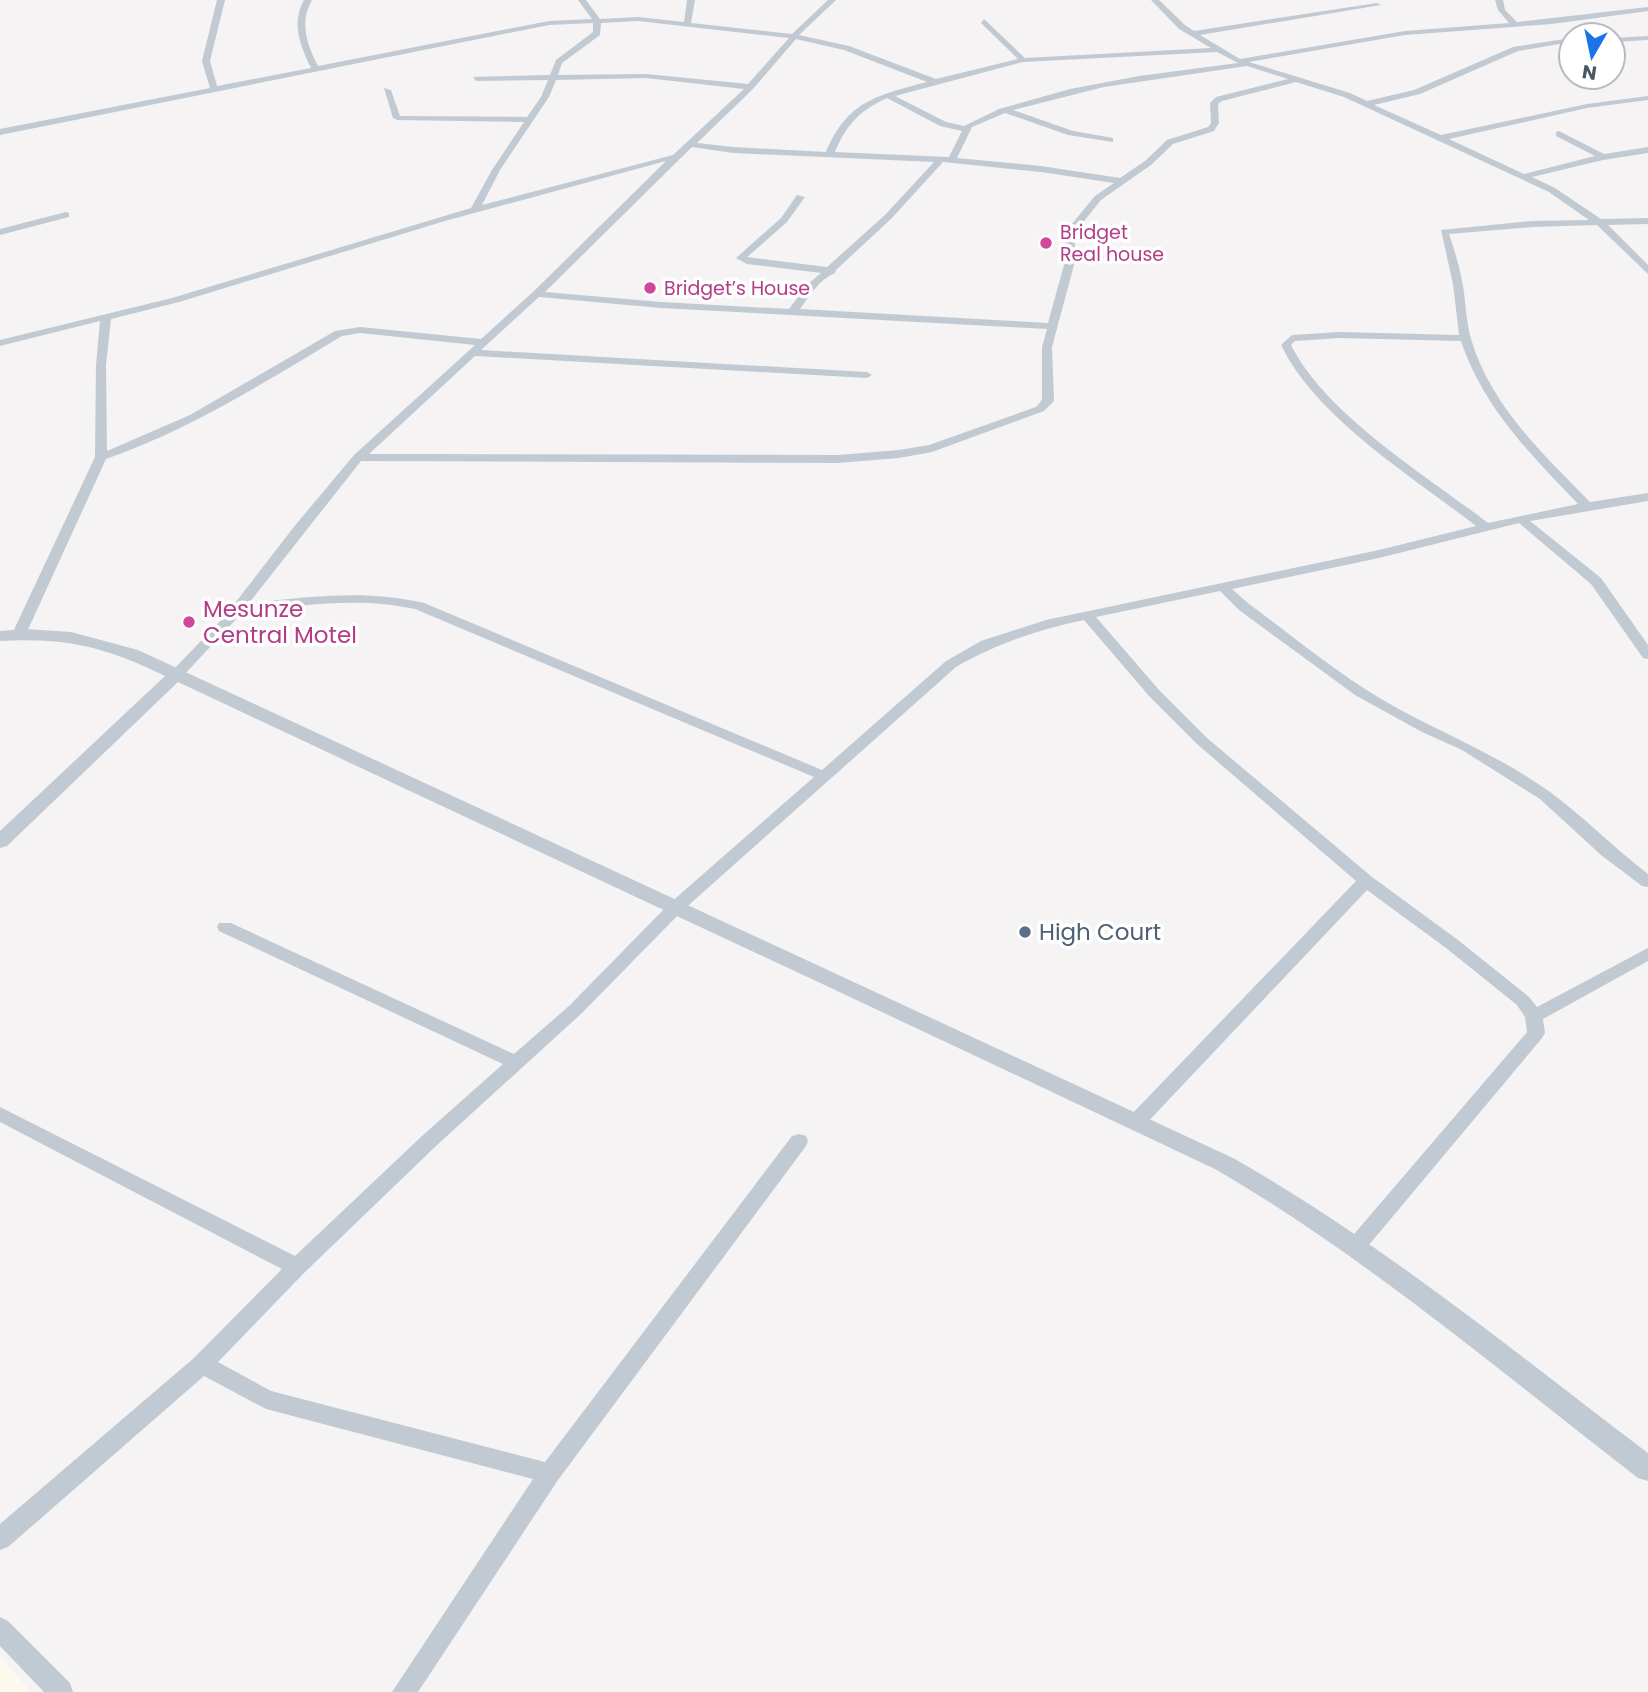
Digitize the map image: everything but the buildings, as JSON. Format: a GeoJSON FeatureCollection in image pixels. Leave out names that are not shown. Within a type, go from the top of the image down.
{"type":"FeatureCollection","features":[{"type":"Feature","properties":{"kind":"street"},"geometry":{"type":"LineString","coordinates":[[214,89],[206,61],[221,0]]}},
{"type":"Feature","properties":{"kind":"street"},"geometry":{"type":"LineString","coordinates":[[308,0],[300,12],[301,30],[306,51],[315,68]]}},
{"type":"Feature","properties":{"kind":"street"},"geometry":{"type":"LineString","coordinates":[[474,211],[496,170],[531,120],[559,62],[597,33],[597,20],[582,0]]}},
{"type":"Feature","properties":{"kind":"street"},"geometry":{"type":"LineString","coordinates":[[687,23],[691,0]]}},
{"type":"Feature","properties":{"kind":"street"},"geometry":{"type":"LineString","coordinates":[[0,842],[176,675],[238,608],[358,457],[537,294],[750,87],[794,36],[832,0]]}},
{"type":"Feature","properties":{"kind":"street"},"geometry":{"type":"LineString","coordinates":[[1155,0],[1191,34],[1242,63],[1329,89],[1366,104],[1552,190],[1602,224],[1648,270]]}},
{"type":"Feature","properties":{"kind":"street"},"geometry":{"type":"LineString","coordinates":[[1499,0],[1502,10],[1514,24]]}},
{"type":"Feature","properties":{"kind":"street"},"geometry":{"type":"LineString","coordinates":[[1191,34],[1377,5]]}},
{"type":"Feature","properties":{"kind":"street"},"geometry":{"type":"LineString","coordinates":[[889,96],[943,124],[966,129],[979,121],[1060,92],[1405,33],[1648,9]]}},
{"type":"Feature","properties":{"kind":"street"},"geometry":{"type":"LineString","coordinates":[[0,132],[514,28],[597,20],[687,23],[794,36],[846,48],[935,82]]}},
{"type":"Feature","properties":{"kind":"street"},"geometry":{"type":"LineString","coordinates":[[984,21],[1023,60]]}},
{"type":"Feature","properties":{"kind":"street"},"geometry":{"type":"LineString","coordinates":[[1627,39],[1648,38]]}},
{"type":"Feature","properties":{"kind":"street"},"geometry":{"type":"LineString","coordinates":[[1366,104],[1417,92],[1516,49],[1557,42]]}},
{"type":"Feature","properties":{"kind":"street"},"geometry":{"type":"LineString","coordinates":[[828,155],[836,132],[853,112],[869,102],[935,82],[1023,60],[1215,50]]}},
{"type":"Feature","properties":{"kind":"street"},"geometry":{"type":"LineString","coordinates":[[476,79],[646,76],[750,87]]}},
{"type":"Feature","properties":{"kind":"street"},"geometry":{"type":"LineString","coordinates":[[358,457],[824,459],[932,448],[1045,406],[1050,386],[1047,347],[1070,261],[1070,243],[1076,225],[1098,198],[1148,163],[1170,142],[1211,129],[1215,123],[1214,103],[1219,99],[1297,79]]}},
{"type":"Feature","properties":{"kind":"street"},"geometry":{"type":"LineString","coordinates":[[387,90],[397,118],[531,120]]}},
{"type":"Feature","properties":{"kind":"street"},"geometry":{"type":"LineString","coordinates":[[1441,138],[1587,106],[1648,98]]}},
{"type":"Feature","properties":{"kind":"street"},"geometry":{"type":"LineString","coordinates":[[1007,111],[1071,132],[1110,140]]}},
{"type":"Feature","properties":{"kind":"street"},"geometry":{"type":"LineString","coordinates":[[952,160],[963,141],[966,129]]}},
{"type":"Feature","properties":{"kind":"street"},"geometry":{"type":"LineString","coordinates":[[1559,134],[1603,157]]}},
{"type":"Feature","properties":{"kind":"street"},"geometry":{"type":"LineString","coordinates":[[689,144],[733,150],[952,160],[1121,181]]}},
{"type":"Feature","properties":{"kind":"street"},"geometry":{"type":"LineString","coordinates":[[1526,176],[1603,157],[1648,150]]}},
{"type":"Feature","properties":{"kind":"street"},"geometry":{"type":"LineString","coordinates":[[0,343],[175,300],[474,211],[675,157]]}},
{"type":"Feature","properties":{"kind":"street"},"geometry":{"type":"LineString","coordinates":[[793,311],[812,286],[832,271],[888,217],[940,160]]}},
{"type":"Feature","properties":{"kind":"street"},"geometry":{"type":"LineString","coordinates":[[800,197],[784,220],[741,258],[747,261],[832,271]]}},
{"type":"Feature","properties":{"kind":"street"},"geometry":{"type":"LineString","coordinates":[[0,232],[66,215]]}},
{"type":"Feature","properties":{"kind":"street"},"geometry":{"type":"LineString","coordinates":[[1587,506],[1496,404],[1480,375],[1465,338],[1458,283],[1444,232],[1532,224],[1648,221]]}},
{"type":"Feature","properties":{"kind":"street"},"geometry":{"type":"LineString","coordinates":[[537,294],[661,305],[1052,326]]}},
{"type":"Feature","properties":{"kind":"street"},"geometry":{"type":"LineString","coordinates":[[106,317],[101,365],[101,457],[10,635],[96,640],[130,652],[1225,1164],[1291,1202],[1356,1245],[1648,1469]]}},
{"type":"Feature","properties":{"kind":"street"},"geometry":{"type":"LineString","coordinates":[[101,457],[142,444],[175,429],[339,333],[360,330],[484,343]]}},
{"type":"Feature","properties":{"kind":"street"},"geometry":{"type":"LineString","coordinates":[[1465,338],[1311,336],[1292,338],[1286,345],[1293,363],[1347,418],[1485,527]]}},
{"type":"Feature","properties":{"kind":"street"},"geometry":{"type":"LineString","coordinates":[[473,353],[867,375]]}},
{"type":"Feature","properties":{"kind":"street"},"geometry":{"type":"LineString","coordinates":[[0,1539],[202,1364],[297,1267],[576,1009],[675,908],[951,664],[986,644],[1087,615],[1379,554],[1521,519],[1648,497]]}},
{"type":"Feature","properties":{"kind":"street"},"geometry":{"type":"LineString","coordinates":[[1521,519],[1596,581],[1648,655]]}},
{"type":"Feature","properties":{"kind":"street"},"geometry":{"type":"LineString","coordinates":[[1223,586],[1244,607],[1360,692],[1427,729],[1467,747],[1545,796],[1606,851],[1648,882]]}},
{"type":"Feature","properties":{"kind":"street"},"geometry":{"type":"LineString","coordinates":[[238,608],[364,597],[394,599],[419,606],[824,776]]}},
{"type":"Feature","properties":{"kind":"street"},"geometry":{"type":"LineString","coordinates":[[1087,615],[1154,693],[1202,741],[1366,881],[1513,993],[1534,1016],[1536,1033],[1356,1245]]}},
{"type":"Feature","properties":{"kind":"street"},"geometry":{"type":"LineString","coordinates":[[1136,1122],[1366,881]]}},
{"type":"Feature","properties":{"kind":"street"},"geometry":{"type":"LineString","coordinates":[[225,927],[516,1063]]}},
{"type":"Feature","properties":{"kind":"street"},"geometry":{"type":"LineString","coordinates":[[1534,1016],[1648,954]]}},
{"type":"Feature","properties":{"kind":"street"},"geometry":{"type":"LineString","coordinates":[[0,1114],[297,1267]]}},
{"type":"Feature","properties":{"kind":"street"},"geometry":{"type":"LineString","coordinates":[[404,1692],[550,1473],[799,1141]]}},
{"type":"Feature","properties":{"kind":"street"},"geometry":{"type":"LineString","coordinates":[[202,1364],[266,1399],[550,1473]]}},
{"type":"Feature","properties":{"kind":"street"},"geometry":{"type":"LineString","coordinates":[[0,1629],[61,1692]]}},
{"type":"Feature","properties":{"kind":"shaded area"},"geometry":{"type":"Polygon","coordinates":[[[0,1656],[31,1692],[0,1692],[0,1656]]]}},
{"type":"Feature","properties":{"kind":"place","name":"Bridget Real house"},"geometry":{"type":"Point","coordinates":[1046,243]}},
{"type":"Feature","properties":{"kind":"place","name":"Bridget’s House"},"geometry":{"type":"Point","coordinates":[650,288]}},
{"type":"Feature","properties":{"kind":"place","name":"Mesunze Central Motel"},"geometry":{"type":"Point","coordinates":[189,622]}},
{"type":"Feature","properties":{"kind":"place","name":"High Court"},"geometry":{"type":"Point","coordinates":[1025,932]}}]}
